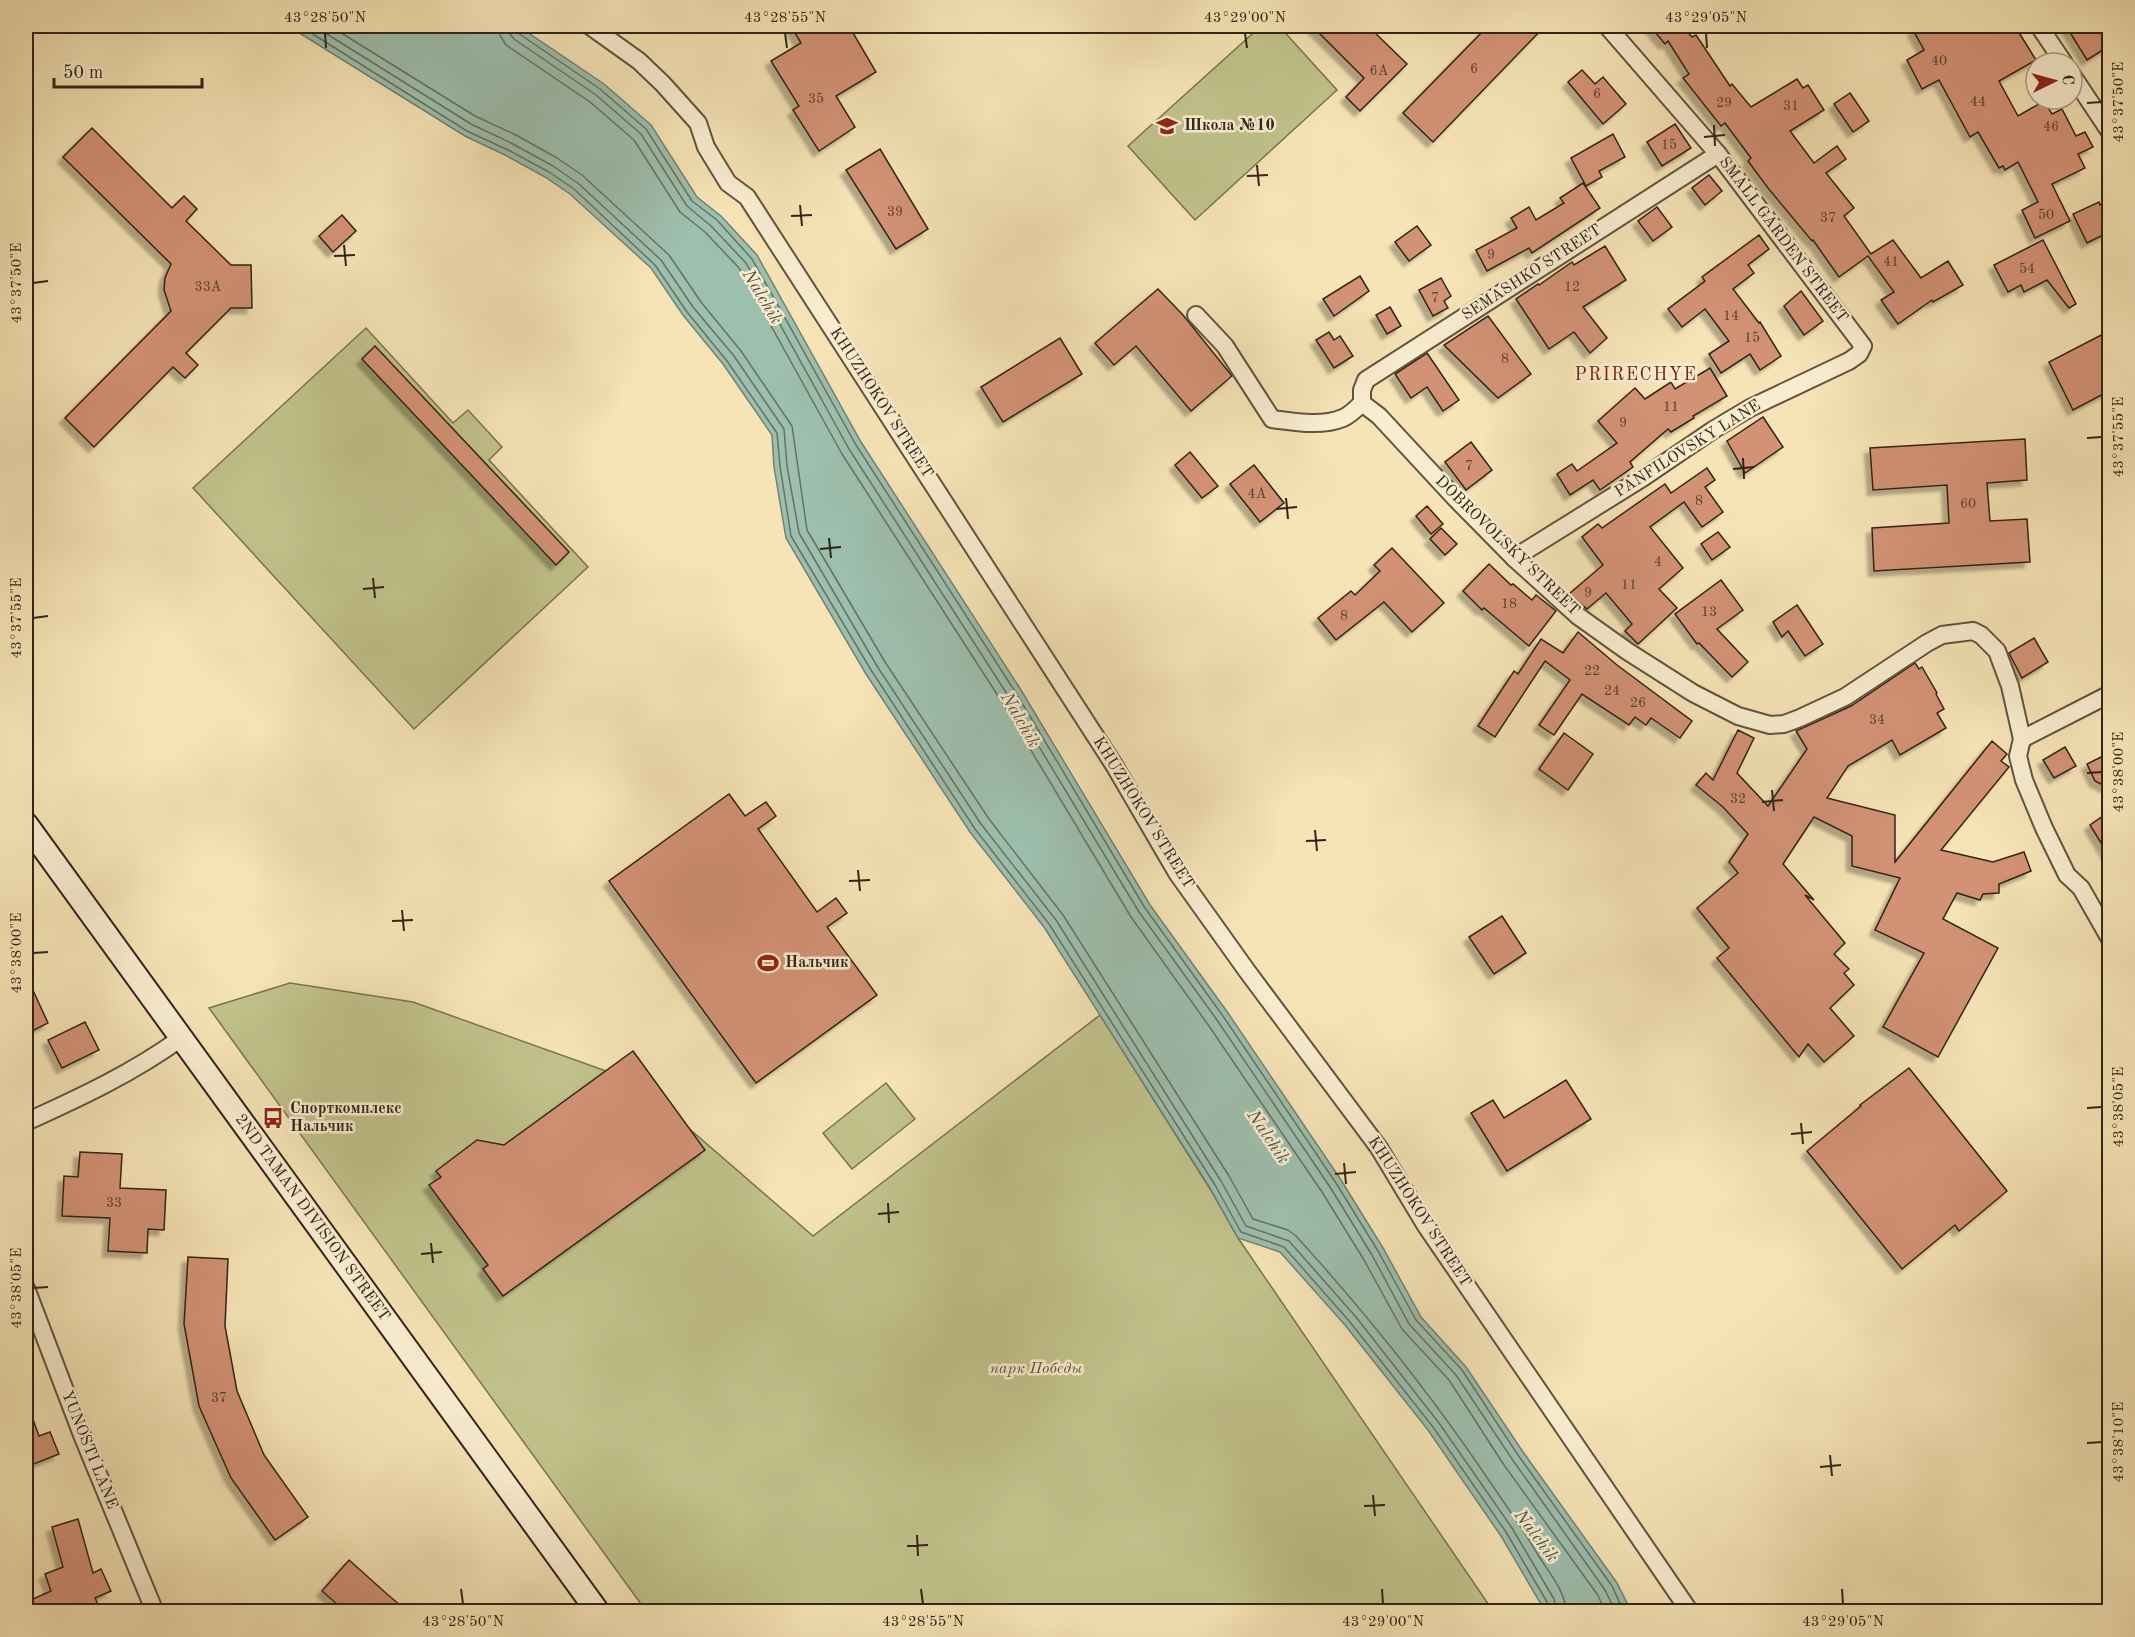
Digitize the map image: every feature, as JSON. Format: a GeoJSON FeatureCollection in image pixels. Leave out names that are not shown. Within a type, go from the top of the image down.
{"type":"FeatureCollection","features":[{"type":"Feature","properties":{"kind":"main road","name":"2ND TAMAN DIVISION STREET"},"geometry":{"type":"LineString","coordinates":[[26,824],[598,1611]]}},
{"type":"Feature","properties":{"kind":"street","name":"KHUZHOKOV STREET"},"geometry":{"type":"LineString","coordinates":[[590,26],[639,61],[698,123],[706,147],[728,183],[747,197],[1114,765],[1177,873],[1379,1148],[1426,1226],[1690,1611]]}},
{"type":"Feature","properties":{"kind":"street","name":"SMALL GARDEN STREET"},"geometry":{"type":"LineString","coordinates":[[1607,26],[1718,154],[1863,346]]}},
{"type":"Feature","properties":{"kind":"street"},"geometry":{"type":"LineString","coordinates":[[2039,26],[2056,51]]}},
{"type":"Feature","properties":{"kind":"street"},"geometry":{"type":"LineString","coordinates":[[2084,93],[2109,132]]}},
{"type":"Feature","properties":{"kind":"street","name":"SEMASHKO STREET"},"geometry":{"type":"LineString","coordinates":[[1362,403],[1362,390],[1366,380],[1718,154]]}},
{"type":"Feature","properties":{"kind":"street"},"geometry":{"type":"LineString","coordinates":[[1196,315],[1225,346],[1272,419],[1296,423],[1324,423],[1346,417],[1362,403]]}},
{"type":"Feature","properties":{"kind":"street","name":"PANFILOVSKY LANE"},"geometry":{"type":"LineString","coordinates":[[1514,558],[1644,477],[1713,430],[1750,408],[1849,361],[1859,354],[1863,346]]}},
{"type":"Feature","properties":{"kind":"street","name":"DOBROVOLSKY STREET"},"geometry":{"type":"LineString","coordinates":[[1362,403],[1379,416],[1514,558],[1578,616],[1627,651],[1693,693],[1738,716],[1770,725],[1784,724],[1845,697],[1927,642],[1942,635],[1973,631],[1981,635],[1997,651],[2010,686],[2022,739],[2018,756],[2024,780],[2044,828],[2067,875],[2081,888],[2109,939]]}},
{"type":"Feature","properties":{"kind":"street"},"geometry":{"type":"LineString","coordinates":[[2022,739],[2109,694]]}},
{"type":"Feature","properties":{"kind":"street"},"geometry":{"type":"LineString","coordinates":[[26,1122],[72,1101],[153,1058],[181,1038]]}},
{"type":"Feature","properties":{"kind":"street","name":"YUNOSTI LANE"},"geometry":{"type":"LineString","coordinates":[[26,1288],[82,1435],[155,1611]]}},
{"type":"Feature","properties":{"kind":"green space"},"geometry":{"type":"Polygon","coordinates":[[[1261,26],[1279,26],[1337,90],[1195,220],[1128,146],[1261,26]]]}},
{"type":"Feature","properties":{"kind":"green space"},"geometry":{"type":"Polygon","coordinates":[[[366,328],[453,423],[468,410],[502,447],[489,460],[588,567],[414,729],[193,488],[366,328]]]}},
{"type":"Feature","properties":{"kind":"green space","name":"парк Победы"},"geometry":{"type":"Polygon","coordinates":[[[290,983],[413,1002],[634,1081],[813,1236],[1100,1015],[1210,1189],[1238,1238],[1493,1611],[646,1611],[209,1008],[290,983]]]}},
{"type":"Feature","properties":{"kind":"green space"},"geometry":{"type":"Polygon","coordinates":[[[886,1083],[915,1119],[852,1169],[823,1133],[886,1083]]]}},
{"type":"Feature","properties":{"kind":"water","name":"Nalchik"},"geometry":{"type":"Polygon","coordinates":[[[288,26],[518,26],[604,84],[651,125],[697,197],[721,216],[757,255],[861,442],[1021,690],[1150,905],[1228,1013],[1341,1180],[1383,1248],[1421,1317],[1466,1367],[1523,1452],[1617,1583],[1631,1611],[1545,1611],[1501,1536],[1428,1430],[1345,1325],[1280,1252],[1238,1238],[1210,1188],[1044,927],[970,832],[866,674],[786,538],[774,467],[772,435],[723,364],[683,315],[651,268],[570,194],[545,177],[465,136],[288,26]]]}},
{"type":"Feature","properties":{"kind":"building"},"geometry":{"type":"Polygon","coordinates":[[[791,26],[849,26],[876,72],[836,96],[855,127],[819,151],[793,110],[799,106],[771,61],[801,43],[791,26]]]}},
{"type":"Feature","properties":{"kind":"building"},"geometry":{"type":"Polygon","coordinates":[[[1312,26],[1368,26],[1407,64],[1360,111],[1346,97],[1364,78],[1312,26]]]}},
{"type":"Feature","properties":{"kind":"building"},"geometry":{"type":"Polygon","coordinates":[[[1488,26],[1545,26],[1433,142],[1403,113],[1488,26]]]}},
{"type":"Feature","properties":{"kind":"building"},"geometry":{"type":"Polygon","coordinates":[[[1650,26],[1686,26],[1684,28],[1692,37],[1696,35],[1730,86],[1732,84],[1751,107],[1797,79],[1803,88],[1808,85],[1824,110],[1790,131],[1814,163],[1837,146],[1846,159],[1826,173],[1854,208],[1844,216],[1871,254],[1893,240],[1921,278],[1948,261],[1963,285],[1933,302],[1932,300],[1898,324],[1881,300],[1894,292],[1868,256],[1839,277],[1813,240],[1748,161],[1751,158],[1725,123],[1721,126],[1683,78],[1689,74],[1668,41],[1665,44],[1650,26]]]}},
{"type":"Feature","properties":{"kind":"building"},"geometry":{"type":"Polygon","coordinates":[[[1921,26],[2015,26],[2030,51],[2024,51],[2024,67],[1999,81],[2018,116],[2027,111],[2050,111],[2052,114],[2063,111],[2076,136],[2085,132],[2093,147],[2078,154],[2085,168],[2052,184],[2070,221],[2035,238],[2022,210],[2038,202],[2018,162],[2005,170],[2003,166],[1999,168],[1978,132],[1970,137],[1939,80],[1922,89],[1907,60],[1924,50],[1913,30],[1921,26]]]}},
{"type":"Feature","properties":{"kind":"building"},"geometry":{"type":"Polygon","coordinates":[[[2066,26],[2109,26],[2109,46],[2087,60],[2084,51],[2081,51],[2066,26]]]}},
{"type":"Feature","properties":{"kind":"building"},"geometry":{"type":"Polygon","coordinates":[[[1582,70],[1595,84],[1603,77],[1626,104],[1603,124],[1568,82],[1582,70]]]}},
{"type":"Feature","properties":{"kind":"building"},"geometry":{"type":"Polygon","coordinates":[[[1850,93],[1869,121],[1853,132],[1834,104],[1850,93]]]}},
{"type":"Feature","properties":{"kind":"building"},"geometry":{"type":"Polygon","coordinates":[[[1675,124],[1691,148],[1662,166],[1647,142],[1675,124]]]}},
{"type":"Feature","properties":{"kind":"building"},"geometry":{"type":"Polygon","coordinates":[[[92,128],[172,208],[184,196],[197,209],[186,221],[231,265],[251,265],[252,308],[231,308],[186,353],[198,365],[185,378],[173,367],[94,447],[65,418],[171,311],[164,290],[165,278],[171,264],[63,157],[92,128]]]}},
{"type":"Feature","properties":{"kind":"building"},"geometry":{"type":"Polygon","coordinates":[[[1613,134],[1625,157],[1599,171],[1602,177],[1586,186],[1571,158],[1613,134]]]}},
{"type":"Feature","properties":{"kind":"building"},"geometry":{"type":"Polygon","coordinates":[[[880,149],[928,229],[896,249],[846,170],[880,149]]]}},
{"type":"Feature","properties":{"kind":"building"},"geometry":{"type":"Polygon","coordinates":[[[1709,175],[1722,191],[1705,205],[1692,188],[1709,175]]]}},
{"type":"Feature","properties":{"kind":"building"},"geometry":{"type":"Polygon","coordinates":[[[1583,183],[1600,208],[1532,253],[1529,248],[1487,271],[1476,250],[1517,228],[1511,218],[1529,207],[1536,220],[1564,203],[1560,198],[1583,183]]]}},
{"type":"Feature","properties":{"kind":"building"},"geometry":{"type":"Polygon","coordinates":[[[2109,200],[2109,232],[2087,243],[2073,214],[2109,200]]]}},
{"type":"Feature","properties":{"kind":"building"},"geometry":{"type":"Polygon","coordinates":[[[1657,207],[1672,227],[1653,241],[1638,221],[1657,207]]]}},
{"type":"Feature","properties":{"kind":"building"},"geometry":{"type":"Polygon","coordinates":[[[342,215],[356,231],[333,252],[319,236],[342,215]]]}},
{"type":"Feature","properties":{"kind":"building"},"geometry":{"type":"Polygon","coordinates":[[[1417,226],[1431,245],[1409,261],[1395,242],[1417,226]]]}},
{"type":"Feature","properties":{"kind":"building"},"geometry":{"type":"Polygon","coordinates":[[[1759,235],[1769,249],[1748,265],[1754,273],[1733,289],[1760,322],[1781,356],[1760,370],[1750,354],[1721,373],[1709,354],[1729,341],[1705,309],[1682,327],[1668,309],[1705,281],[1702,277],[1759,235]]]}},
{"type":"Feature","properties":{"kind":"building"},"geometry":{"type":"Polygon","coordinates":[[[2043,240],[2076,304],[2069,308],[2047,280],[2024,292],[2021,285],[2008,292],[1994,265],[2043,240]]]}},
{"type":"Feature","properties":{"kind":"building"},"geometry":{"type":"Polygon","coordinates":[[[1605,246],[1626,280],[1583,307],[1607,338],[1590,353],[1574,332],[1549,349],[1516,299],[1572,262],[1574,265],[1605,246]]]}},
{"type":"Feature","properties":{"kind":"building"},"geometry":{"type":"Polygon","coordinates":[[[1360,276],[1369,291],[1334,316],[1323,299],[1360,276]]]}},
{"type":"Feature","properties":{"kind":"building"},"geometry":{"type":"Polygon","coordinates":[[[1441,278],[1451,296],[1444,301],[1448,308],[1433,316],[1419,290],[1441,278]]]}},
{"type":"Feature","properties":{"kind":"building"},"geometry":{"type":"Polygon","coordinates":[[[1158,289],[1183,315],[1232,376],[1191,411],[1136,346],[1114,365],[1095,343],[1158,289]]]}},
{"type":"Feature","properties":{"kind":"building"},"geometry":{"type":"Polygon","coordinates":[[[1801,291],[1823,321],[1804,335],[1784,306],[1801,291]]]}},
{"type":"Feature","properties":{"kind":"building"},"geometry":{"type":"Polygon","coordinates":[[[1390,307],[1401,326],[1387,334],[1376,315],[1390,307]]]}},
{"type":"Feature","properties":{"kind":"building"},"geometry":{"type":"Polygon","coordinates":[[[1488,316],[1531,374],[1498,398],[1444,345],[1488,316]]]}},
{"type":"Feature","properties":{"kind":"building"},"geometry":{"type":"Polygon","coordinates":[[[2109,331],[2109,391],[2073,410],[2049,362],[2109,331]]]}},
{"type":"Feature","properties":{"kind":"building"},"geometry":{"type":"Polygon","coordinates":[[[1329,332],[1334,340],[1340,336],[1353,356],[1334,368],[1316,340],[1329,332]]]}},
{"type":"Feature","properties":{"kind":"building"},"geometry":{"type":"Polygon","coordinates":[[[1060,338],[1082,374],[1003,422],[981,387],[1060,338]]]}},
{"type":"Feature","properties":{"kind":"building"},"geometry":{"type":"Polygon","coordinates":[[[375,346],[569,552],[556,565],[362,359],[375,346]]]}},
{"type":"Feature","properties":{"kind":"building"},"geometry":{"type":"Polygon","coordinates":[[[1427,353],[1459,400],[1443,411],[1427,387],[1411,398],[1395,374],[1427,353]]]}},
{"type":"Feature","properties":{"kind":"building"},"geometry":{"type":"Polygon","coordinates":[[[1710,368],[1727,396],[1671,432],[1668,429],[1630,462],[1633,467],[1600,490],[1593,480],[1570,495],[1557,474],[1572,464],[1577,471],[1617,443],[1598,421],[1635,388],[1645,399],[1671,382],[1675,389],[1710,368]]]}},
{"type":"Feature","properties":{"kind":"building"},"geometry":{"type":"Polygon","coordinates":[[[1763,417],[1783,447],[1745,473],[1727,441],[1763,417]]]}},
{"type":"Feature","properties":{"kind":"building"},"geometry":{"type":"Polygon","coordinates":[[[2025,439],[2027,480],[1987,483],[1990,521],[2027,519],[2030,562],[1874,571],[1872,528],[1949,523],[1947,485],[1873,490],[1870,448],[2025,439]]]}},
{"type":"Feature","properties":{"kind":"building"},"geometry":{"type":"Polygon","coordinates":[[[1471,442],[1492,470],[1466,490],[1445,462],[1471,442]]]}},
{"type":"Feature","properties":{"kind":"building"},"geometry":{"type":"Polygon","coordinates":[[[1190,452],[1218,486],[1202,498],[1175,465],[1190,452]]]}},
{"type":"Feature","properties":{"kind":"building"},"geometry":{"type":"Polygon","coordinates":[[[1254,465],[1284,503],[1260,522],[1230,484],[1254,465]]]}},
{"type":"Feature","properties":{"kind":"building"},"geometry":{"type":"Polygon","coordinates":[[[1707,468],[1715,480],[1705,487],[1723,512],[1702,527],[1684,502],[1650,527],[1683,568],[1659,589],[1677,608],[1638,644],[1625,631],[1632,624],[1606,593],[1587,609],[1569,594],[1603,565],[1582,537],[1598,524],[1602,528],[1665,484],[1671,493],[1707,468]]]}},
{"type":"Feature","properties":{"kind":"building"},"geometry":{"type":"Polygon","coordinates":[[[1427,506],[1443,524],[1431,534],[1416,516],[1427,506]]]}},
{"type":"Feature","properties":{"kind":"building"},"geometry":{"type":"Polygon","coordinates":[[[1441,528],[1457,544],[1445,555],[1430,539],[1441,528]]]}},
{"type":"Feature","properties":{"kind":"building"},"geometry":{"type":"Polygon","coordinates":[[[1718,532],[1730,547],[1712,560],[1701,544],[1718,532]]]}},
{"type":"Feature","properties":{"kind":"building"},"geometry":{"type":"Polygon","coordinates":[[[1392,548],[1444,603],[1412,632],[1384,602],[1336,640],[1318,618],[1351,591],[1355,595],[1380,571],[1374,565],[1392,548]]]}},
{"type":"Feature","properties":{"kind":"building"},"geometry":{"type":"Polygon","coordinates":[[[1489,564],[1511,585],[1513,584],[1532,600],[1536,595],[1556,611],[1529,646],[1484,608],[1482,610],[1463,591],[1489,564]]]}},
{"type":"Feature","properties":{"kind":"building"},"geometry":{"type":"Polygon","coordinates":[[[1721,580],[1743,610],[1717,629],[1748,662],[1732,677],[1699,643],[1697,644],[1675,614],[1721,580]]]}},
{"type":"Feature","properties":{"kind":"building"},"geometry":{"type":"Polygon","coordinates":[[[1797,605],[1823,644],[1805,656],[1788,631],[1782,637],[1773,622],[1797,605]]]}},
{"type":"Feature","properties":{"kind":"building"},"geometry":{"type":"Polygon","coordinates":[[[1578,632],[1617,665],[1692,721],[1680,738],[1651,718],[1646,725],[1635,717],[1629,725],[1582,694],[1554,735],[1539,725],[1570,680],[1545,661],[1495,737],[1478,726],[1514,671],[1518,674],[1541,639],[1563,653],[1578,632]]]}},
{"type":"Feature","properties":{"kind":"building"},"geometry":{"type":"Polygon","coordinates":[[[2034,638],[2048,662],[2022,678],[2009,653],[2034,638]]]}},
{"type":"Feature","properties":{"kind":"building"},"geometry":{"type":"Polygon","coordinates":[[[1915,663],[1919,669],[1922,667],[1937,693],[1944,709],[1937,713],[1946,728],[1900,755],[1892,740],[1848,766],[1827,798],[1895,815],[1895,862],[1992,741],[2007,754],[2001,761],[2009,767],[1941,850],[1993,862],[2024,852],[2031,871],[1999,884],[1999,893],[1983,894],[1980,900],[1957,893],[1943,919],[1998,948],[1938,1057],[1883,1027],[1924,953],[1875,930],[1900,878],[1852,866],[1852,836],[1814,817],[1783,864],[1814,900],[1805,895],[1845,943],[1834,954],[1849,969],[1844,973],[1854,985],[1830,1008],[1854,1036],[1824,1062],[1808,1044],[1799,1057],[1717,958],[1729,948],[1697,908],[1738,873],[1729,862],[1748,834],[1723,807],[1696,785],[1706,773],[1713,780],[1738,730],[1754,738],[1737,773],[1768,806],[1807,749],[1796,731],[1851,706],[1915,663]]]}},
{"type":"Feature","properties":{"kind":"building"},"geometry":{"type":"Polygon","coordinates":[[[1564,733],[1593,754],[1568,790],[1539,769],[1564,733]]]}},
{"type":"Feature","properties":{"kind":"building"},"geometry":{"type":"Polygon","coordinates":[[[2065,747],[2076,766],[2054,778],[2043,760],[2065,747]]]}},
{"type":"Feature","properties":{"kind":"building"},"geometry":{"type":"Polygon","coordinates":[[[2109,753],[2109,788],[2095,781],[2087,764],[2109,753]]]}},
{"type":"Feature","properties":{"kind":"building"},"geometry":{"type":"Polygon","coordinates":[[[729,794],[745,816],[766,802],[776,816],[758,829],[817,912],[836,898],[847,913],[827,927],[877,995],[756,1083],[609,881],[729,794]]]}},
{"type":"Feature","properties":{"kind":"building"},"geometry":{"type":"Polygon","coordinates":[[[2109,812],[2109,856],[2090,825],[2109,812]]]}},
{"type":"Feature","properties":{"kind":"building"},"geometry":{"type":"Polygon","coordinates":[[[1502,916],[1526,953],[1494,974],[1469,937],[1502,916]]]}},
{"type":"Feature","properties":{"kind":"building"},"geometry":{"type":"Polygon","coordinates":[[[26,975],[48,1023],[26,1034],[26,975]]]}},
{"type":"Feature","properties":{"kind":"building"},"geometry":{"type":"Polygon","coordinates":[[[85,1022],[99,1050],[62,1068],[48,1040],[85,1022]]]}},
{"type":"Feature","properties":{"kind":"building"},"geometry":{"type":"Polygon","coordinates":[[[633,1051],[705,1150],[503,1296],[483,1269],[488,1265],[429,1185],[441,1177],[436,1171],[477,1140],[504,1145],[633,1051]]]}},
{"type":"Feature","properties":{"kind":"building"},"geometry":{"type":"Polygon","coordinates":[[[1909,1068],[2007,1191],[1959,1231],[1955,1225],[1902,1269],[1807,1151],[1860,1105],[1909,1068]]]}},
{"type":"Feature","properties":{"kind":"building"},"geometry":{"type":"Polygon","coordinates":[[[1566,1080],[1591,1119],[1507,1171],[1471,1113],[1493,1100],[1504,1118],[1566,1080]]]}},
{"type":"Feature","properties":{"kind":"building"},"geometry":{"type":"Polygon","coordinates":[[[80,1152],[122,1154],[120,1188],[166,1190],[164,1230],[148,1229],[147,1253],[108,1251],[110,1218],[62,1216],[64,1176],[78,1177],[80,1152]]]}},
{"type":"Feature","properties":{"kind":"building"},"geometry":{"type":"Polygon","coordinates":[[[188,1257],[228,1259],[225,1326],[237,1391],[264,1455],[308,1517],[275,1540],[231,1478],[199,1406],[184,1324],[188,1257]]]}},
{"type":"Feature","properties":{"kind":"building"},"geometry":{"type":"Polygon","coordinates":[[[27,1403],[39,1436],[50,1432],[59,1454],[26,1467],[27,1403]]]}},
{"type":"Feature","properties":{"kind":"building"},"geometry":{"type":"Polygon","coordinates":[[[78,1519],[93,1573],[101,1569],[111,1591],[95,1598],[101,1611],[26,1611],[26,1602],[51,1591],[45,1574],[63,1567],[52,1527],[78,1519]]]}},
{"type":"Feature","properties":{"kind":"building"},"geometry":{"type":"Polygon","coordinates":[[[349,1560],[407,1611],[345,1611],[322,1591],[349,1560]]]}},
{"type":"Feature","properties":{"kind":"place","name":"Школа №10"},"geometry":{"type":"Point","coordinates":[1167,126]}},
{"type":"Feature","properties":{"kind":"place","name":"Нальчик"},"geometry":{"type":"Point","coordinates":[768,963]}},
{"type":"Feature","properties":{"kind":"place","name":"Спорткомплекс Нальчик"},"geometry":{"type":"Point","coordinates":[273,1118]}},
{"type":"Feature","properties":{"kind":"district","name":"PRIRECHYE"},"geometry":{"type":"Point","coordinates":[1636,375]}}]}
